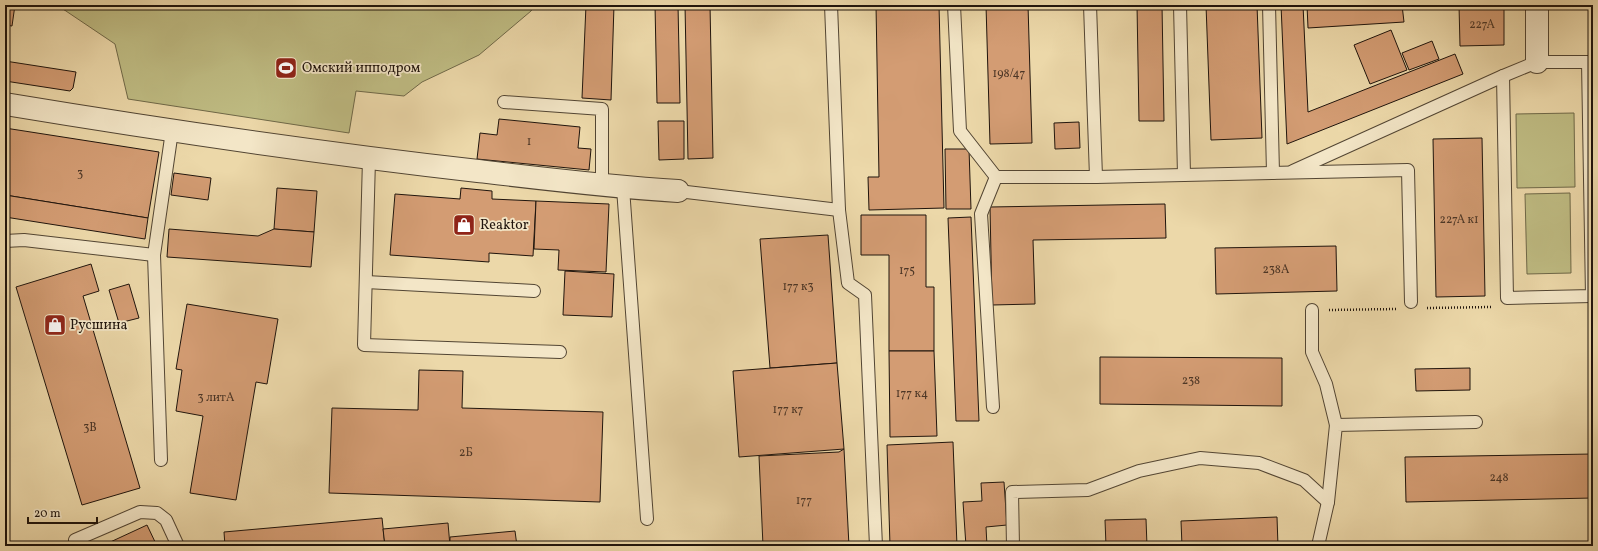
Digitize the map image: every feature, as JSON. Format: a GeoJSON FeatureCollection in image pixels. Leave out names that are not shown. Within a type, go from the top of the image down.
{"type":"FeatureCollection","features":[{"type":"Feature","properties":{"kind":"street"},"geometry":{"type":"LineString","coordinates":[[1537,5],[1537,62]]}},
{"type":"Feature","properties":{"kind":"street"},"geometry":{"type":"LineString","coordinates":[[5,104],[172,131],[369,159],[613,187],[678,191]]}},
{"type":"Feature","properties":{"kind":"lane"},"geometry":{"type":"LineString","coordinates":[[831,5],[839,210],[848,283],[865,295],[876,546]]}},
{"type":"Feature","properties":{"kind":"lane"},"geometry":{"type":"LineString","coordinates":[[954,5],[960,131],[996,177]]}},
{"type":"Feature","properties":{"kind":"lane"},"geometry":{"type":"LineString","coordinates":[[1090,5],[1096,177]]}},
{"type":"Feature","properties":{"kind":"lane"},"geometry":{"type":"LineString","coordinates":[[1180,5],[1184,175]]}},
{"type":"Feature","properties":{"kind":"lane"},"geometry":{"type":"LineString","coordinates":[[1269,5],[1273,173]]}},
{"type":"Feature","properties":{"kind":"lane"},"geometry":{"type":"LineString","coordinates":[[1288,173],[1503,76],[1537,62],[1590,62],[1592,296],[1507,298],[1503,76]]}},
{"type":"Feature","properties":{"kind":"lane"},"geometry":{"type":"LineString","coordinates":[[504,102],[602,109],[613,187],[647,519]]}},
{"type":"Feature","properties":{"kind":"lane"},"geometry":{"type":"LineString","coordinates":[[162,460],[154,255],[172,131]]}},
{"type":"Feature","properties":{"kind":"lane"},"geometry":{"type":"LineString","coordinates":[[369,159],[364,345],[560,352]]}},
{"type":"Feature","properties":{"kind":"lane"},"geometry":{"type":"LineString","coordinates":[[996,177],[1096,177],[1408,170],[1411,305]]}},
{"type":"Feature","properties":{"kind":"lane"},"geometry":{"type":"LineString","coordinates":[[993,407],[981,214],[996,177]]}},
{"type":"Feature","properties":{"kind":"lane"},"geometry":{"type":"LineString","coordinates":[[678,191],[839,210]]}},
{"type":"Feature","properties":{"kind":"lane"},"geometry":{"type":"LineString","coordinates":[[5,241],[24,240],[154,255]]}},
{"type":"Feature","properties":{"kind":"lane"},"geometry":{"type":"LineString","coordinates":[[366,282],[534,291]]}},
{"type":"Feature","properties":{"kind":"lane"},"geometry":{"type":"LineString","coordinates":[[1312,310],[1312,352],[1326,384],[1336,425],[1328,502],[1318,546]]}},
{"type":"Feature","properties":{"kind":"lane"},"geometry":{"type":"LineString","coordinates":[[1336,425],[1476,422]]}},
{"type":"Feature","properties":{"kind":"lane"},"geometry":{"type":"LineString","coordinates":[[1013,546],[1012,492],[1088,490],[1139,471],[1200,458],[1259,463],[1304,480],[1328,502]]}},
{"type":"Feature","properties":{"kind":"lane"},"geometry":{"type":"LineString","coordinates":[[75,540],[140,512],[157,513],[166,520],[178,546]]}},
{"type":"Feature","properties":{"kind":"path"},"geometry":{"type":"LineString","coordinates":[[1312,310],[1411,305],[1508,306],[1507,298]]}},
{"type":"Feature","properties":{"kind":"shaded area","name":"Омский ипподром"},"geometry":{"type":"Polygon","coordinates":[[[57,5],[535,5],[531,11],[479,55],[422,82],[404,96],[356,91],[349,133],[128,99],[115,44],[57,5]]]}},
{"type":"Feature","properties":{"kind":"shaded area"},"geometry":{"type":"Polygon","coordinates":[[[1574,113],[1575,187],[1517,188],[1516,114],[1574,113]]]}},
{"type":"Feature","properties":{"kind":"shaded area"},"geometry":{"type":"Polygon","coordinates":[[[1570,193],[1571,273],[1527,274],[1525,194],[1570,193]]]}},
{"type":"Feature","properties":{"kind":"building"},"geometry":{"type":"Polygon","coordinates":[[[5,5],[15,5],[12,26],[5,25],[5,5]]]}},
{"type":"Feature","properties":{"kind":"building"},"geometry":{"type":"Polygon","coordinates":[[[586,5],[614,5],[611,100],[582,98],[586,5]]]}},
{"type":"Feature","properties":{"kind":"building"},"geometry":{"type":"Polygon","coordinates":[[[655,5],[678,5],[680,103],[657,103],[655,5]]]}},
{"type":"Feature","properties":{"kind":"building"},"geometry":{"type":"Polygon","coordinates":[[[685,5],[710,5],[713,158],[688,159],[685,5]]]}},
{"type":"Feature","properties":{"kind":"building"},"geometry":{"type":"Polygon","coordinates":[[[876,5],[939,5],[944,208],[869,210],[868,177],[879,177],[876,5]]]}},
{"type":"Feature","properties":{"kind":"building"},"geometry":{"type":"Polygon","coordinates":[[[986,5],[1028,5],[1032,143],[990,144],[986,5]]]}},
{"type":"Feature","properties":{"kind":"building"},"geometry":{"type":"Polygon","coordinates":[[[1137,5],[1162,5],[1164,121],[1139,121],[1137,5]]]}},
{"type":"Feature","properties":{"kind":"building"},"geometry":{"type":"Polygon","coordinates":[[[1206,5],[1257,5],[1262,138],[1211,140],[1206,5]]]}},
{"type":"Feature","properties":{"kind":"building"},"geometry":{"type":"Polygon","coordinates":[[[1281,5],[1303,5],[1308,112],[1455,54],[1463,74],[1287,144],[1281,5]]]}},
{"type":"Feature","properties":{"kind":"building"},"geometry":{"type":"Polygon","coordinates":[[[1307,5],[1402,5],[1404,22],[1308,28],[1307,5]]]}},
{"type":"Feature","properties":{"kind":"building"},"geometry":{"type":"Polygon","coordinates":[[[1459,5],[1504,5],[1504,45],[1460,46],[1459,5]]]}},
{"type":"Feature","properties":{"kind":"building"},"geometry":{"type":"Polygon","coordinates":[[[1391,30],[1407,70],[1370,84],[1354,45],[1391,30]]]}},
{"type":"Feature","properties":{"kind":"building"},"geometry":{"type":"Polygon","coordinates":[[[1432,41],[1439,59],[1409,70],[1402,53],[1432,41]]]}},
{"type":"Feature","properties":{"kind":"building"},"geometry":{"type":"Polygon","coordinates":[[[5,61],[76,72],[73,88],[70,91],[5,81],[5,61]]]}},
{"type":"Feature","properties":{"kind":"building"},"geometry":{"type":"Polygon","coordinates":[[[499,119],[580,127],[578,148],[591,149],[589,170],[477,159],[480,133],[497,135],[499,119]]]}},
{"type":"Feature","properties":{"kind":"building"},"geometry":{"type":"Polygon","coordinates":[[[658,121],[684,121],[684,159],[659,160],[658,121]]]}},
{"type":"Feature","properties":{"kind":"building"},"geometry":{"type":"Polygon","coordinates":[[[1079,122],[1080,148],[1055,149],[1054,123],[1079,122]]]}},
{"type":"Feature","properties":{"kind":"building"},"geometry":{"type":"Polygon","coordinates":[[[5,128],[159,152],[148,218],[5,195],[5,128]]]}},
{"type":"Feature","properties":{"kind":"building"},"geometry":{"type":"Polygon","coordinates":[[[1482,138],[1485,296],[1436,297],[1433,139],[1482,138]]]}},
{"type":"Feature","properties":{"kind":"building"},"geometry":{"type":"Polygon","coordinates":[[[945,149],[969,149],[971,209],[946,209],[945,149]]]}},
{"type":"Feature","properties":{"kind":"building"},"geometry":{"type":"Polygon","coordinates":[[[174,173],[211,178],[208,200],[171,195],[174,173]]]}},
{"type":"Feature","properties":{"kind":"building"},"geometry":{"type":"Polygon","coordinates":[[[277,188],[317,191],[314,232],[274,229],[277,188]]]}},
{"type":"Feature","properties":{"kind":"building","name":"Reaktor"},"geometry":{"type":"Polygon","coordinates":[[[461,188],[492,191],[492,199],[536,201],[533,256],[489,253],[489,262],[390,255],[395,194],[460,199],[461,188]]]}},
{"type":"Feature","properties":{"kind":"building"},"geometry":{"type":"Polygon","coordinates":[[[5,195],[148,218],[145,239],[5,217],[5,195]]]}},
{"type":"Feature","properties":{"kind":"building"},"geometry":{"type":"Polygon","coordinates":[[[536,201],[609,204],[606,272],[558,270],[559,250],[534,249],[536,201]]]}},
{"type":"Feature","properties":{"kind":"building"},"geometry":{"type":"Polygon","coordinates":[[[1165,204],[1166,238],[1033,240],[1035,304],[992,305],[990,207],[1165,204]]]}},
{"type":"Feature","properties":{"kind":"building"},"geometry":{"type":"Polygon","coordinates":[[[861,215],[926,215],[926,287],[934,287],[934,351],[889,351],[889,255],[861,255],[861,215]]]}},
{"type":"Feature","properties":{"kind":"building"},"geometry":{"type":"Polygon","coordinates":[[[971,217],[979,421],[956,421],[948,218],[971,217]]]}},
{"type":"Feature","properties":{"kind":"building"},"geometry":{"type":"Polygon","coordinates":[[[169,229],[258,236],[274,229],[314,232],[311,267],[167,257],[169,229]]]}},
{"type":"Feature","properties":{"kind":"building"},"geometry":{"type":"Polygon","coordinates":[[[828,235],[837,363],[770,368],[760,239],[828,235]]]}},
{"type":"Feature","properties":{"kind":"building"},"geometry":{"type":"Polygon","coordinates":[[[1336,246],[1337,291],[1216,294],[1215,248],[1336,246]]]}},
{"type":"Feature","properties":{"kind":"building"},"geometry":{"type":"Polygon","coordinates":[[[91,264],[99,291],[83,296],[140,488],[82,505],[16,287],[91,264]]]}},
{"type":"Feature","properties":{"kind":"building"},"geometry":{"type":"Polygon","coordinates":[[[565,271],[614,274],[612,317],[563,315],[565,271]]]}},
{"type":"Feature","properties":{"kind":"building"},"geometry":{"type":"Polygon","coordinates":[[[129,284],[139,318],[119,323],[109,290],[129,284]]]}},
{"type":"Feature","properties":{"kind":"building"},"geometry":{"type":"Polygon","coordinates":[[[187,304],[278,319],[267,384],[256,382],[236,500],[190,493],[203,416],[176,411],[182,370],[176,369],[187,304]]]}},
{"type":"Feature","properties":{"kind":"building"},"geometry":{"type":"Polygon","coordinates":[[[889,351],[934,351],[937,436],[890,437],[889,351]]]}},
{"type":"Feature","properties":{"kind":"building"},"geometry":{"type":"Polygon","coordinates":[[[1100,357],[1282,358],[1282,406],[1100,404],[1100,357]]]}},
{"type":"Feature","properties":{"kind":"building"},"geometry":{"type":"Polygon","coordinates":[[[837,363],[844,449],[739,457],[733,371],[837,363]]]}},
{"type":"Feature","properties":{"kind":"building"},"geometry":{"type":"Polygon","coordinates":[[[1470,368],[1470,390],[1416,391],[1415,369],[1470,368]]]}},
{"type":"Feature","properties":{"kind":"building"},"geometry":{"type":"Polygon","coordinates":[[[419,370],[463,371],[462,408],[603,412],[600,502],[329,493],[332,408],[418,410],[419,370]]]}},
{"type":"Feature","properties":{"kind":"building"},"geometry":{"type":"Polygon","coordinates":[[[953,442],[957,546],[890,546],[887,445],[953,442]]]}},
{"type":"Feature","properties":{"kind":"building"},"geometry":{"type":"Polygon","coordinates":[[[844,449],[849,546],[763,546],[759,456],[839,452],[844,449]]]}},
{"type":"Feature","properties":{"kind":"building"},"geometry":{"type":"Polygon","coordinates":[[[1593,454],[1593,498],[1406,502],[1405,457],[1593,454]]]}},
{"type":"Feature","properties":{"kind":"building"},"geometry":{"type":"Polygon","coordinates":[[[1004,482],[1007,525],[986,527],[987,546],[966,546],[963,502],[982,501],[981,483],[1004,482]]]}},
{"type":"Feature","properties":{"kind":"building"},"geometry":{"type":"Polygon","coordinates":[[[1277,517],[1278,546],[1182,546],[1181,521],[1277,517]]]}},
{"type":"Feature","properties":{"kind":"building"},"geometry":{"type":"Polygon","coordinates":[[[382,518],[385,546],[225,546],[224,532],[382,518]]]}},
{"type":"Feature","properties":{"kind":"building"},"geometry":{"type":"Polygon","coordinates":[[[1146,519],[1147,546],[1106,546],[1105,520],[1146,519]]]}},
{"type":"Feature","properties":{"kind":"building"},"geometry":{"type":"Polygon","coordinates":[[[448,523],[450,546],[385,546],[383,529],[448,523]]]}},
{"type":"Feature","properties":{"kind":"building"},"geometry":{"type":"Polygon","coordinates":[[[147,525],[157,546],[107,546],[106,544],[147,525]]]}},
{"type":"Feature","properties":{"kind":"building"},"geometry":{"type":"Polygon","coordinates":[[[515,531],[517,546],[450,546],[450,537],[515,531]]]}},
{"type":"Feature","properties":{"kind":"place","name":"Омский ипподром"},"geometry":{"type":"Point","coordinates":[286,68]}},
{"type":"Feature","properties":{"kind":"place","name":"Reaktor"},"geometry":{"type":"Point","coordinates":[464,225]}},
{"type":"Feature","properties":{"kind":"place","name":"Русшина"},"geometry":{"type":"Point","coordinates":[55,325]}}]}
